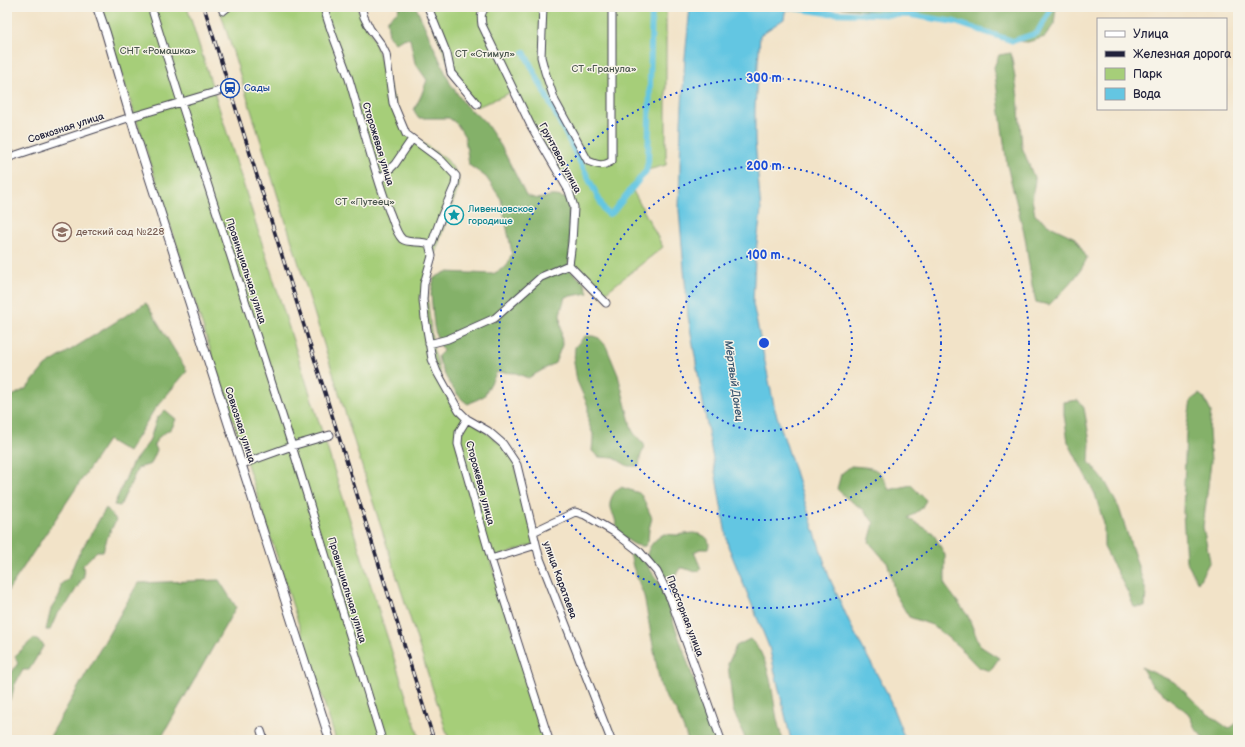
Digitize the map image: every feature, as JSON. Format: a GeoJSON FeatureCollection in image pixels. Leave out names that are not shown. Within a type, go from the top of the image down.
{"type":"FeatureCollection","features":[{"type":"Feature","properties":{"kind":"street","name":"Совхозная улица"},"geometry":{"type":"LineString","coordinates":[[97,7],[330,740]]}},
{"type":"Feature","properties":{"kind":"street"},"geometry":{"type":"LineString","coordinates":[[222,7],[223,11],[228,7]]}},
{"type":"Feature","properties":{"kind":"street","name":"Сторожевая улица"},"geometry":{"type":"LineString","coordinates":[[324,7],[328,24],[349,79],[379,180],[396,227],[402,239],[409,242],[425,242],[429,244],[430,248]]}},
{"type":"Feature","properties":{"kind":"street"},"geometry":{"type":"LineString","coordinates":[[361,7],[370,29],[386,54],[393,103],[406,134],[441,160],[456,176],[455,186],[442,215],[430,248],[432,256],[424,284],[423,300],[432,359],[437,372],[459,411],[467,419]]}},
{"type":"Feature","properties":{"kind":"street"},"geometry":{"type":"LineString","coordinates":[[428,7],[446,50],[451,73],[477,104]]}},
{"type":"Feature","properties":{"kind":"street","name":"Грунтовая улица"},"geometry":{"type":"LineString","coordinates":[[486,7],[482,10],[480,17],[482,25],[531,126],[569,192],[574,207],[569,265]]}},
{"type":"Feature","properties":{"kind":"street"},"geometry":{"type":"LineString","coordinates":[[543,7],[541,57],[555,101],[588,161],[597,165],[605,165],[612,160],[612,7]]}},
{"type":"Feature","properties":{"kind":"street","name":"Провинциальная улица"},"geometry":{"type":"LineString","coordinates":[[153,13],[292,446],[382,740]]}},
{"type":"Feature","properties":{"kind":"street"},"geometry":{"type":"LineString","coordinates":[[131,117],[219,91]]}},
{"type":"Feature","properties":{"kind":"street","name":"Совхозная улица"},"geometry":{"type":"LineString","coordinates":[[7,158],[131,117]]}},
{"type":"Feature","properties":{"kind":"street"},"geometry":{"type":"LineString","coordinates":[[379,180],[395,164],[412,139]]}},
{"type":"Feature","properties":{"kind":"street"},"geometry":{"type":"LineString","coordinates":[[429,344],[448,339],[495,318],[540,277],[569,265],[606,303]]}},
{"type":"Feature","properties":{"kind":"street","name":"Сторожевая улица"},"geometry":{"type":"LineString","coordinates":[[467,419],[459,432],[458,444],[491,559],[549,740]]}},
{"type":"Feature","properties":{"kind":"street","name":"улица Каратаева"},"geometry":{"type":"LineString","coordinates":[[467,419],[488,431],[503,444],[517,465],[539,556],[611,740]]}},
{"type":"Feature","properties":{"kind":"street"},"geometry":{"type":"LineString","coordinates":[[242,464],[292,446],[330,435]]}},
{"type":"Feature","properties":{"kind":"street","name":"Просторная улица"},"geometry":{"type":"LineString","coordinates":[[533,532],[575,512],[578,512],[614,532],[640,552],[657,572],[671,600],[721,740]]}},
{"type":"Feature","properties":{"kind":"street"},"geometry":{"type":"LineString","coordinates":[[491,559],[536,545]]}},
{"type":"Feature","properties":{"kind":"street"},"geometry":{"type":"LineString","coordinates":[[261,731],[264,740]]}},
{"type":"Feature","properties":{"kind":"green space","name":"СНТ «Ромашка»"},"geometry":{"type":"Polygon","coordinates":[[[100,7],[187,7],[420,740],[336,740],[100,7]]]}},
{"type":"Feature","properties":{"kind":"green space","name":"СТ «Путеец»"},"geometry":{"type":"Polygon","coordinates":[[[219,7],[357,7],[374,40],[404,130],[447,160],[458,175],[459,186],[428,276],[427,295],[433,348],[444,387],[460,412],[511,452],[537,543],[490,560],[548,740],[449,740],[373,502],[219,7]]]}},
{"type":"Feature","properties":{"kind":"green space"},"geometry":{"type":"Polygon","coordinates":[[[398,7],[416,7],[450,83],[465,105],[485,122],[501,146],[526,195],[539,199],[555,196],[568,199],[570,246],[568,269],[584,282],[588,293],[565,297],[560,314],[562,345],[555,363],[528,378],[516,373],[497,372],[484,396],[468,404],[458,395],[445,376],[438,356],[443,351],[434,326],[431,294],[434,278],[446,272],[493,274],[507,266],[512,253],[501,199],[486,177],[469,165],[465,137],[457,124],[449,118],[418,118],[414,110],[427,80],[415,63],[410,39],[406,38],[395,43],[389,37],[387,20],[399,10],[398,7]]]}},
{"type":"Feature","properties":{"kind":"green space"},"geometry":{"type":"Polygon","coordinates":[[[425,7],[666,7],[666,165],[644,171],[631,187],[663,247],[601,296],[567,257],[570,246],[570,199],[512,92],[477,107],[453,74],[425,7]]]}},
{"type":"Feature","properties":{"kind":"green space"},"geometry":{"type":"Polygon","coordinates":[[[840,7],[1056,7],[1054,24],[1045,37],[1028,42],[1013,41],[955,22],[840,7]]]}},
{"type":"Feature","properties":{"kind":"green space"},"geometry":{"type":"Polygon","coordinates":[[[1011,53],[1018,97],[1022,147],[1035,180],[1032,199],[1035,215],[1052,227],[1075,238],[1087,258],[1075,278],[1049,305],[1036,302],[1025,237],[1007,165],[994,67],[999,55],[1011,53]]]}},
{"type":"Feature","properties":{"kind":"green space"},"geometry":{"type":"Polygon","coordinates":[[[146,303],[187,371],[154,410],[128,452],[108,440],[7,592],[7,399],[27,388],[45,366],[146,303]]]}},
{"type":"Feature","properties":{"kind":"green space"},"geometry":{"type":"Polygon","coordinates":[[[585,336],[599,338],[606,346],[618,375],[632,430],[644,445],[640,456],[639,466],[628,466],[614,458],[599,457],[592,451],[593,434],[588,422],[588,406],[577,381],[574,362],[575,347],[585,336]]]}},
{"type":"Feature","properties":{"kind":"green space"},"geometry":{"type":"Polygon","coordinates":[[[1199,394],[1204,398],[1211,412],[1209,430],[1211,462],[1203,527],[1210,561],[1198,583],[1186,561],[1183,513],[1186,431],[1191,400],[1199,394]]]}},
{"type":"Feature","properties":{"kind":"green space"},"geometry":{"type":"Polygon","coordinates":[[[1078,400],[1084,408],[1090,442],[1089,462],[1106,483],[1119,508],[1146,591],[1145,607],[1134,607],[1104,547],[1104,524],[1095,494],[1068,442],[1064,402],[1078,400]]]}},
{"type":"Feature","properties":{"kind":"green space"},"geometry":{"type":"Polygon","coordinates":[[[165,410],[176,419],[172,428],[160,436],[154,444],[157,450],[151,464],[138,468],[120,506],[114,505],[132,464],[149,442],[157,418],[165,410]]]}},
{"type":"Feature","properties":{"kind":"green space"},"geometry":{"type":"Polygon","coordinates":[[[851,466],[871,468],[879,472],[889,490],[911,485],[926,500],[921,509],[908,518],[933,533],[945,555],[945,585],[968,616],[980,646],[999,658],[990,671],[978,667],[958,646],[932,625],[909,617],[895,594],[888,564],[869,542],[874,523],[864,510],[845,497],[837,489],[841,474],[851,466]]]}},
{"type":"Feature","properties":{"kind":"green space"},"geometry":{"type":"Polygon","coordinates":[[[621,487],[639,493],[642,496],[652,518],[648,541],[645,546],[630,542],[617,528],[610,505],[614,493],[621,487]]]}},
{"type":"Feature","properties":{"kind":"green space"},"geometry":{"type":"Polygon","coordinates":[[[106,508],[116,520],[103,551],[97,551],[83,565],[84,576],[67,604],[57,614],[50,630],[46,630],[51,609],[60,595],[61,584],[68,579],[76,559],[106,508]]]}},
{"type":"Feature","properties":{"kind":"green space"},"geometry":{"type":"Polygon","coordinates":[[[693,533],[703,535],[709,542],[708,549],[700,549],[694,552],[701,569],[696,572],[680,568],[674,578],[667,578],[647,557],[650,546],[655,540],[664,534],[676,535],[693,533]]]}},
{"type":"Feature","properties":{"kind":"green space"},"geometry":{"type":"Polygon","coordinates":[[[638,552],[660,584],[715,740],[688,740],[677,712],[667,700],[660,684],[644,596],[633,567],[630,553],[638,552]]]}},
{"type":"Feature","properties":{"kind":"green space"},"geometry":{"type":"Polygon","coordinates":[[[219,580],[236,607],[160,740],[48,740],[138,583],[219,580]]]}},
{"type":"Feature","properties":{"kind":"green space"},"geometry":{"type":"Polygon","coordinates":[[[34,638],[44,645],[29,670],[23,670],[14,686],[12,696],[7,704],[7,680],[18,663],[15,656],[34,638]]]}},
{"type":"Feature","properties":{"kind":"green space"},"geometry":{"type":"Polygon","coordinates":[[[750,639],[759,649],[766,663],[779,729],[783,740],[744,740],[745,738],[733,710],[728,664],[736,646],[750,639]]]}},
{"type":"Feature","properties":{"kind":"green space"},"geometry":{"type":"Polygon","coordinates":[[[1141,667],[1174,682],[1208,714],[1229,729],[1238,722],[1238,740],[1205,740],[1195,728],[1188,713],[1152,685],[1141,667]]]}},
{"type":"Feature","properties":{"kind":"water","name":"Мёртвый Донец"},"geometry":{"type":"Polygon","coordinates":[[[690,7],[786,7],[784,19],[760,35],[755,108],[755,141],[761,211],[755,259],[753,304],[775,410],[830,579],[853,630],[886,691],[903,734],[908,740],[791,740],[769,647],[728,546],[688,316],[679,210],[681,123],[690,7]]]}},
{"type":"Feature","properties":{"kind":"waterway"},"geometry":{"type":"LineString","coordinates":[[524,52],[605,211],[609,214],[612,213],[646,171],[648,162],[652,7]]}},
{"type":"Feature","properties":{"kind":"waterway"},"geometry":{"type":"LineString","coordinates":[[787,7],[827,13],[911,15],[955,22],[1013,41],[1037,33],[1052,7]]}},
{"type":"Feature","properties":{"kind":"railway"},"geometry":{"type":"LineString","coordinates":[[204,7],[434,740]]}},
{"type":"Feature","properties":{"kind":"place","name":"Сады"},"geometry":{"type":"Point","coordinates":[230,88]}},
{"type":"Feature","properties":{"kind":"place","name":"Ливенцовское городище"},"geometry":{"type":"Point","coordinates":[454,215]}},
{"type":"Feature","properties":{"kind":"place","name":"детский сад №228"},"geometry":{"type":"Point","coordinates":[62,232]}},
{"type":"Feature","properties":{"kind":"park label","name":"СТ «Стимул»"},"geometry":{"type":"Point","coordinates":[485,54]}},
{"type":"Feature","properties":{"kind":"park label","name":"СТ «Гранула»"},"geometry":{"type":"Point","coordinates":[604,69]}}]}
